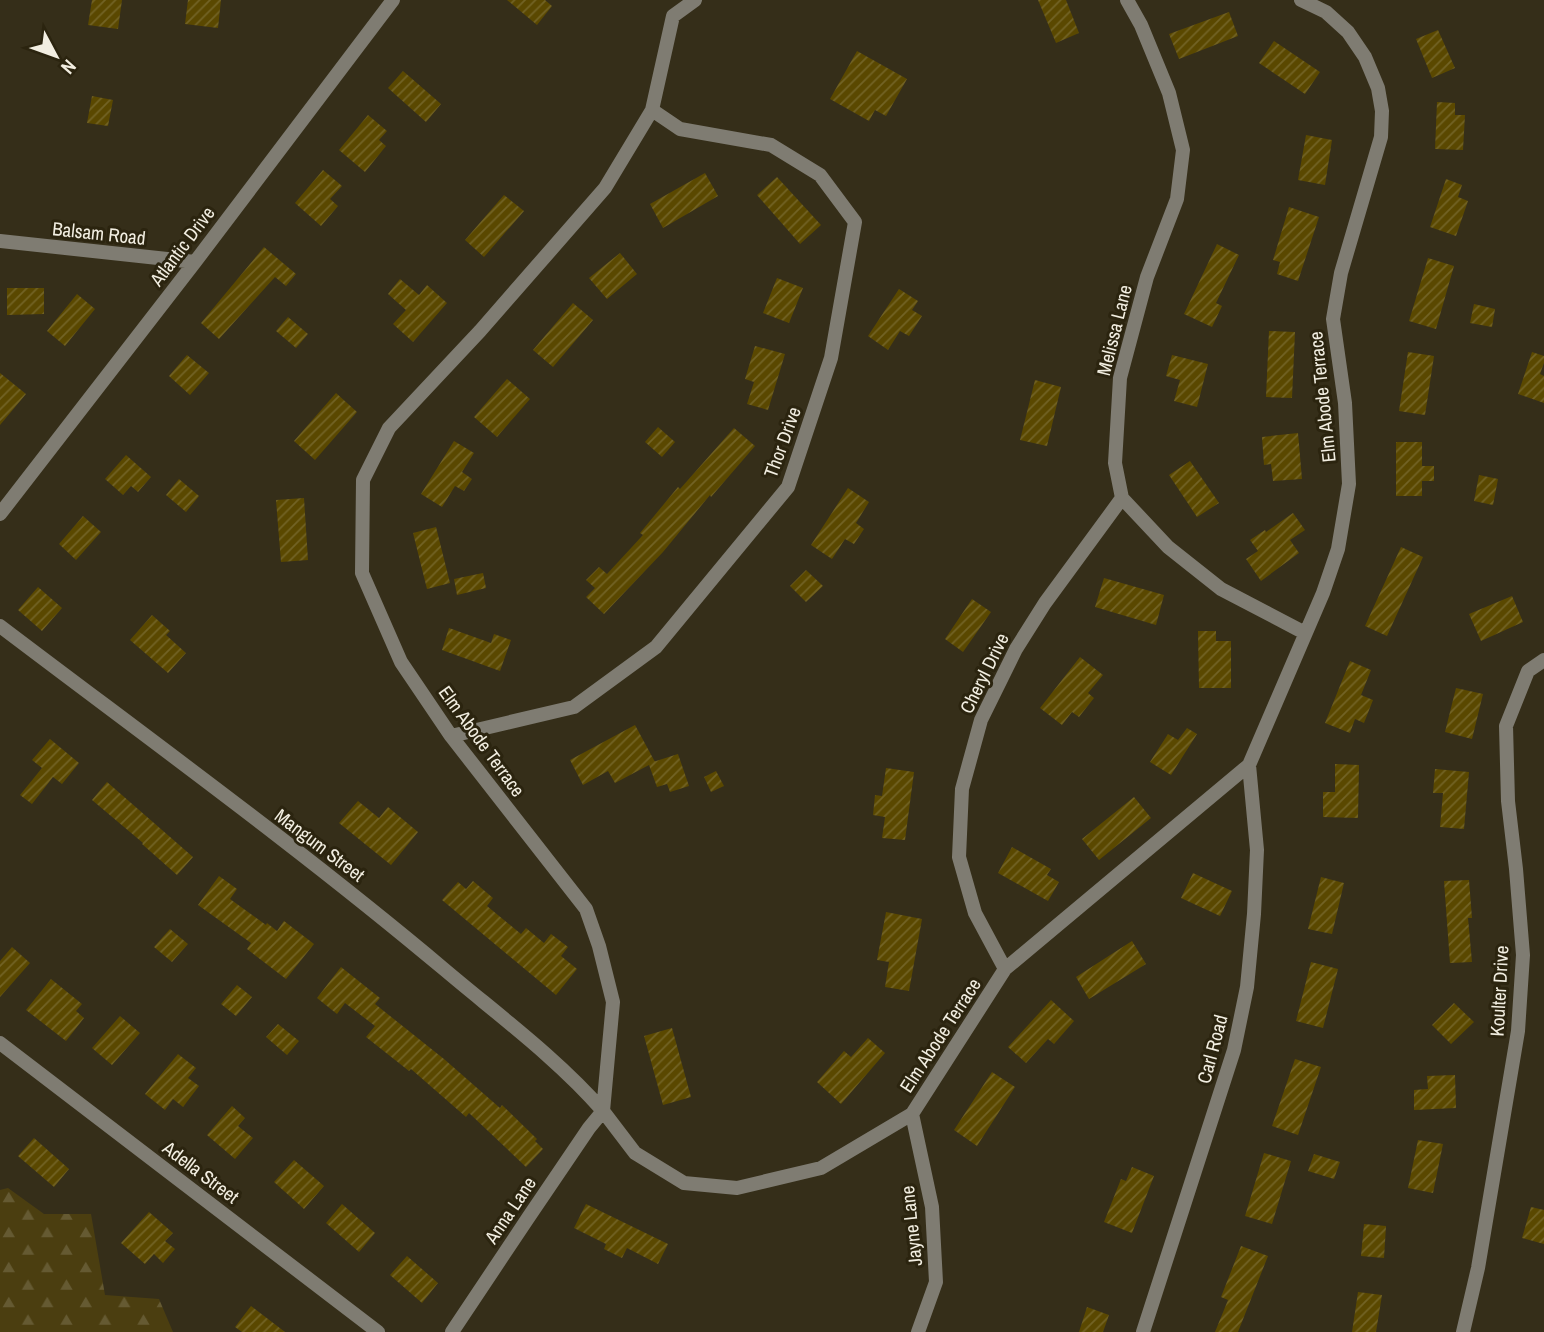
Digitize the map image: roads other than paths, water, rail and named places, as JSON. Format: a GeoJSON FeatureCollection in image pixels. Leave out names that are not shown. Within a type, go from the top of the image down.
{"type":"FeatureCollection","features":[{"type":"Feature","properties":{"kind":"street","name":"Atlantic Drive"},"geometry":{"type":"LineString","coordinates":[[0,514],[393,0]]}},
{"type":"Feature","properties":{"kind":"street","name":"Elm Abode Terrace"},"geometry":{"type":"LineString","coordinates":[[695,0],[673,16],[652,110],[605,188],[480,331],[390,428],[363,480],[362,573],[401,662],[451,736],[586,909],[600,946],[613,1002],[603,1111],[635,1153],[684,1183],[737,1188],[821,1167],[912,1114],[1005,969],[1249,765],[1323,593],[1338,549],[1349,484],[1345,403],[1333,319],[1341,273],[1381,137],[1382,111],[1378,88],[1365,57],[1348,32],[1326,12],[1301,0]]}},
{"type":"Feature","properties":{"kind":"street","name":"Melissa Lane"},"geometry":{"type":"LineString","coordinates":[[1122,498],[1115,463],[1120,378],[1146,277],[1177,200],[1183,150],[1168,93],[1141,25],[1127,0]]}},
{"type":"Feature","properties":{"kind":"street","name":"Thor Drive"},"geometry":{"type":"LineString","coordinates":[[451,736],[575,708],[656,647],[788,487],[831,358],[855,222],[820,175],[771,145],[680,129],[652,110]]}},
{"type":"Feature","properties":{"kind":"street","name":"Balsam Road"},"geometry":{"type":"LineString","coordinates":[[0,241],[195,262]]}},
{"type":"Feature","properties":{"kind":"street"},"geometry":{"type":"LineString","coordinates":[[1122,498],[1168,547],[1221,589],[1305,633]]}},
{"type":"Feature","properties":{"kind":"street","name":"Cheryl Drive"},"geometry":{"type":"LineString","coordinates":[[1005,969],[975,913],[959,857],[962,789],[981,720],[1016,649],[1045,603],[1122,498]]}},
{"type":"Feature","properties":{"kind":"street","name":"Mangum Street"},"geometry":{"type":"LineString","coordinates":[[0,626],[376,912],[584,1089],[603,1111]]}},
{"type":"Feature","properties":{"kind":"street","name":"Koulter Drive"},"geometry":{"type":"LineString","coordinates":[[1463,1332],[1478,1268],[1518,1031],[1523,955],[1508,801],[1506,726],[1528,671],[1544,660]]}},
{"type":"Feature","properties":{"kind":"street","name":"Carl Road"},"geometry":{"type":"LineString","coordinates":[[1143,1332],[1234,1050],[1247,987],[1257,850],[1249,765]]}},
{"type":"Feature","properties":{"kind":"street","name":"Adella Street"},"geometry":{"type":"LineString","coordinates":[[0,1043],[378,1332]]}},
{"type":"Feature","properties":{"kind":"street","name":"Anna Lane"},"geometry":{"type":"LineString","coordinates":[[452,1332],[603,1111]]}},
{"type":"Feature","properties":{"kind":"street","name":"Jayne Lane"},"geometry":{"type":"LineString","coordinates":[[912,1114],[932,1207],[936,1282],[918,1332]]}}]}
